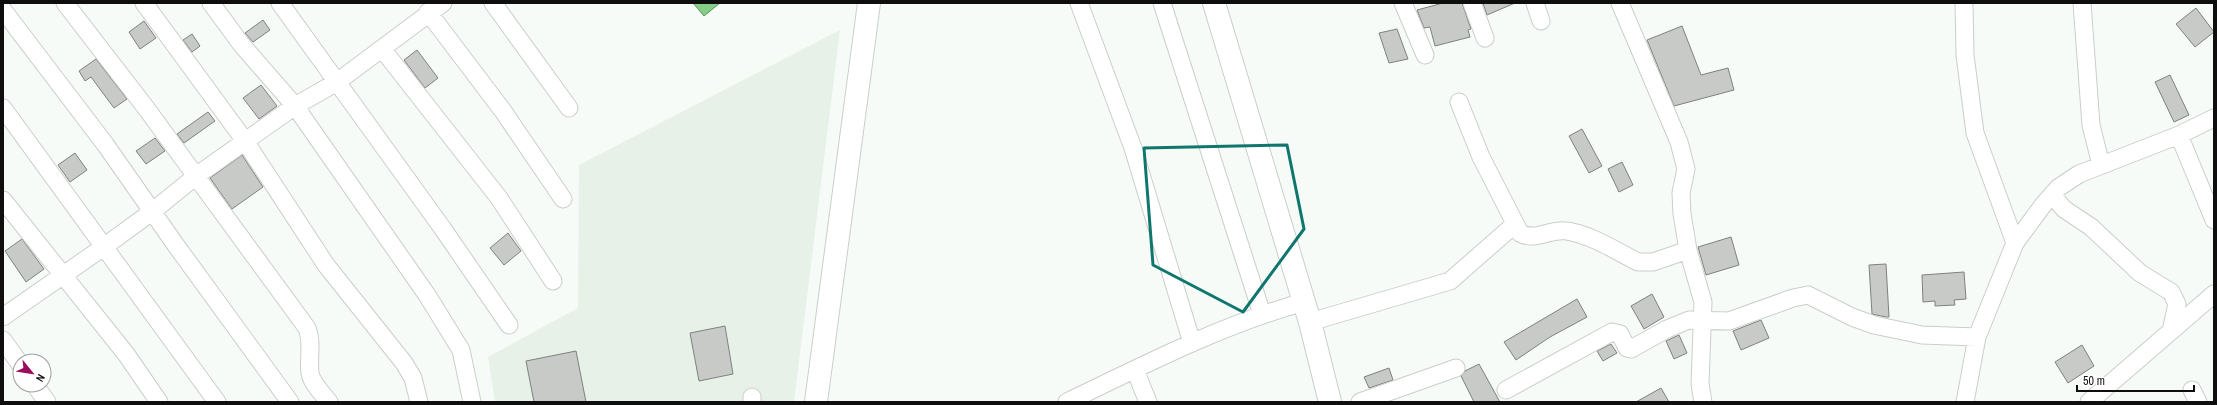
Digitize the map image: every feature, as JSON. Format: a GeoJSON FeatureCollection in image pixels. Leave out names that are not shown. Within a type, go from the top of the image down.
{"type":"FeatureCollection","features":[{"type":"Feature","properties":{"kind":"street"},"geometry":{"type":"LineString","coordinates":[[65,3],[196,176],[307,328],[310,336],[310,374],[315,385],[329,402]]}},
{"type":"Feature","properties":{"kind":"street"},"geometry":{"type":"LineString","coordinates":[[144,3],[245,141],[326,265],[404,363],[414,378],[419,402]]}},
{"type":"Feature","properties":{"kind":"street"},"geometry":{"type":"LineString","coordinates":[[211,3],[241,44],[295,106],[427,295],[454,337],[464,361],[472,402]]}},
{"type":"Feature","properties":{"kind":"street"},"geometry":{"type":"LineString","coordinates":[[280,3],[443,229],[509,325]]}},
{"type":"Feature","properties":{"kind":"street"},"geometry":{"type":"LineString","coordinates":[[3,317],[105,246],[153,211],[196,176],[245,141],[295,106],[337,82],[382,50],[428,12],[443,3]]}},
{"type":"Feature","properties":{"kind":"street"},"geometry":{"type":"LineString","coordinates":[[493,3],[569,108]]}},
{"type":"Feature","properties":{"kind":"street"},"geometry":{"type":"LineString","coordinates":[[816,402],[869,3]]}},
{"type":"Feature","properties":{"kind":"street"},"geometry":{"type":"LineString","coordinates":[[1080,3],[1133,148],[1192,343]]}},
{"type":"Feature","properties":{"kind":"street"},"geometry":{"type":"LineString","coordinates":[[1162,3],[1262,314]]}},
{"type":"Feature","properties":{"kind":"street"},"geometry":{"type":"LineString","coordinates":[[1214,3],[1307,312],[1330,402]]}},
{"type":"Feature","properties":{"kind":"street"},"geometry":{"type":"LineString","coordinates":[[1404,3],[1425,55]]}},
{"type":"Feature","properties":{"kind":"street"},"geometry":{"type":"LineString","coordinates":[[1472,3],[1485,38]]}},
{"type":"Feature","properties":{"kind":"street"},"geometry":{"type":"LineString","coordinates":[[1535,3],[1541,21]]}},
{"type":"Feature","properties":{"kind":"street"},"geometry":{"type":"LineString","coordinates":[[1620,3],[1682,150],[1686,169],[1681,202],[1688,250],[1700,288],[1702,302],[1700,384],[1703,402]]}},
{"type":"Feature","properties":{"kind":"street"},"geometry":{"type":"LineString","coordinates":[[1964,3],[1965,55],[1975,133],[2015,243]]}},
{"type":"Feature","properties":{"kind":"street"},"geometry":{"type":"LineString","coordinates":[[2082,3],[2092,125],[2101,165]]}},
{"type":"Feature","properties":{"kind":"street"},"geometry":{"type":"LineString","coordinates":[[3,10],[105,144],[290,402]]}},
{"type":"Feature","properties":{"kind":"street"},"geometry":{"type":"LineString","coordinates":[[428,12],[503,111],[563,199]]}},
{"type":"Feature","properties":{"kind":"street"},"geometry":{"type":"LineString","coordinates":[[382,50],[499,198],[553,282]]}},
{"type":"Feature","properties":{"kind":"street"},"geometry":{"type":"LineString","coordinates":[[1459,102],[1482,157],[1514,225],[1520,233],[1526,237],[1533,237],[1558,231],[1581,235],[1638,262],[1653,262],[1688,250]]}},
{"type":"Feature","properties":{"kind":"street"},"geometry":{"type":"LineString","coordinates":[[3,108],[105,246],[217,402]]}},
{"type":"Feature","properties":{"kind":"street"},"geometry":{"type":"LineString","coordinates":[[1965,402],[1976,337],[2015,243],[2029,222],[2052,195],[2079,174],[2179,136],[2214,118]]}},
{"type":"Feature","properties":{"kind":"street"},"geometry":{"type":"LineString","coordinates":[[2179,136],[2214,220]]}},
{"type":"Feature","properties":{"kind":"street"},"geometry":{"type":"LineString","coordinates":[[2052,195],[2064,209],[2091,227],[2140,273],[2171,292],[2177,304],[2171,331]]}},
{"type":"Feature","properties":{"kind":"street"},"geometry":{"type":"LineString","coordinates":[[3,200],[126,354],[160,402]]}},
{"type":"Feature","properties":{"kind":"street"},"geometry":{"type":"LineString","coordinates":[[1067,402],[1192,343],[1262,314],[1307,312],[1450,281],[1514,225]]}},
{"type":"Feature","properties":{"kind":"street"},"geometry":{"type":"LineString","coordinates":[[2088,402],[2214,294]]}},
{"type":"Feature","properties":{"kind":"street"},"geometry":{"type":"LineString","coordinates":[[1506,390],[1612,332],[1620,334],[1627,348],[1631,349],[1689,320],[1729,321],[1793,298],[1808,295],[1874,325],[1922,335],[1976,337]]}},
{"type":"Feature","properties":{"kind":"street"},"geometry":{"type":"LineString","coordinates":[[3,340],[12,353]]}},
{"type":"Feature","properties":{"kind":"street"},"geometry":{"type":"LineString","coordinates":[[1360,402],[1456,368]]}},
{"type":"Feature","properties":{"kind":"street"},"geometry":{"type":"LineString","coordinates":[[1135,370],[1148,402]]}},
{"type":"Feature","properties":{"kind":"street"},"geometry":{"type":"LineString","coordinates":[[41,393],[47,402]]}},
{"type":"Feature","properties":{"kind":"highlighted area"},"geometry":{"type":"Polygon","coordinates":[[[1287,145],[1304,229],[1243,312],[1153,265],[1144,148],[1287,145]]]}},
{"type":"Feature","properties":{"kind":"shaded area"},"geometry":{"type":"Polygon","coordinates":[[[693,3],[720,3],[704,16],[693,3]]]}},
{"type":"Feature","properties":{"kind":"shaded area"},"geometry":{"type":"Polygon","coordinates":[[[840,30],[794,402],[495,402],[488,357],[578,308],[579,165],[840,30]]]}},
{"type":"Feature","properties":{"kind":"building"},"geometry":{"type":"Polygon","coordinates":[[[1443,3],[1462,3],[1471,29],[1468,30],[1470,37],[1435,46],[1430,27],[1424,28],[1417,10],[1443,3]]]}},
{"type":"Feature","properties":{"kind":"building"},"geometry":{"type":"Polygon","coordinates":[[[1483,3],[1515,3],[1487,15],[1483,3]]]}},
{"type":"Feature","properties":{"kind":"building"},"geometry":{"type":"Polygon","coordinates":[[[2196,8],[2214,32],[2195,47],[2176,24],[2196,8]]]}},
{"type":"Feature","properties":{"kind":"building"},"geometry":{"type":"Polygon","coordinates":[[[263,20],[270,30],[253,42],[245,33],[263,20]]]}},
{"type":"Feature","properties":{"kind":"building"},"geometry":{"type":"Polygon","coordinates":[[[144,21],[156,38],[140,49],[129,32],[144,21]]]}},
{"type":"Feature","properties":{"kind":"building"},"geometry":{"type":"Polygon","coordinates":[[[1682,26],[1701,75],[1728,68],[1734,90],[1674,106],[1647,40],[1682,26]]]}},
{"type":"Feature","properties":{"kind":"building"},"geometry":{"type":"Polygon","coordinates":[[[1397,29],[1408,59],[1389,63],[1379,33],[1397,29]]]}},
{"type":"Feature","properties":{"kind":"building"},"geometry":{"type":"Polygon","coordinates":[[[192,34],[200,46],[192,52],[183,40],[192,34]]]}},
{"type":"Feature","properties":{"kind":"building"},"geometry":{"type":"Polygon","coordinates":[[[417,50],[438,78],[425,88],[404,60],[417,50]]]}},
{"type":"Feature","properties":{"kind":"building"},"geometry":{"type":"Polygon","coordinates":[[[96,59],[127,99],[114,108],[91,77],[85,81],[79,71],[96,59]]]}},
{"type":"Feature","properties":{"kind":"building"},"geometry":{"type":"Polygon","coordinates":[[[2170,75],[2189,115],[2174,122],[2155,82],[2170,75]]]}},
{"type":"Feature","properties":{"kind":"building"},"geometry":{"type":"Polygon","coordinates":[[[261,85],[277,106],[259,119],[243,98],[261,85]]]}},
{"type":"Feature","properties":{"kind":"building"},"geometry":{"type":"Polygon","coordinates":[[[208,112],[215,121],[184,143],[177,134],[208,112]]]}},
{"type":"Feature","properties":{"kind":"building"},"geometry":{"type":"Polygon","coordinates":[[[1582,129],[1602,166],[1589,173],[1569,136],[1582,129]]]}},
{"type":"Feature","properties":{"kind":"building"},"geometry":{"type":"Polygon","coordinates":[[[155,138],[165,151],[146,164],[136,151],[155,138]]]}},
{"type":"Feature","properties":{"kind":"building"},"geometry":{"type":"Polygon","coordinates":[[[75,153],[87,170],[70,182],[58,165],[75,153]]]}},
{"type":"Feature","properties":{"kind":"building"},"geometry":{"type":"Polygon","coordinates":[[[242,155],[263,187],[232,209],[210,178],[242,155]]]}},
{"type":"Feature","properties":{"kind":"building"},"geometry":{"type":"Polygon","coordinates":[[[1622,162],[1633,185],[1619,192],[1608,169],[1622,162]]]}},
{"type":"Feature","properties":{"kind":"building"},"geometry":{"type":"Polygon","coordinates":[[[508,233],[521,251],[504,265],[490,248],[508,233]]]}},
{"type":"Feature","properties":{"kind":"building"},"geometry":{"type":"Polygon","coordinates":[[[1731,237],[1739,265],[1706,275],[1698,247],[1731,237]]]}},
{"type":"Feature","properties":{"kind":"building"},"geometry":{"type":"Polygon","coordinates":[[[22,239],[44,269],[26,282],[5,251],[22,239]]]}},
{"type":"Feature","properties":{"kind":"building"},"geometry":{"type":"Polygon","coordinates":[[[1886,264],[1889,317],[1872,314],[1869,265],[1886,264]]]}},
{"type":"Feature","properties":{"kind":"building"},"geometry":{"type":"Polygon","coordinates":[[[1964,272],[1966,299],[1954,300],[1955,305],[1935,306],[1935,301],[1923,302],[1922,275],[1964,272]]]}},
{"type":"Feature","properties":{"kind":"building"},"geometry":{"type":"Polygon","coordinates":[[[1652,294],[1664,317],[1644,329],[1631,306],[1652,294]]]}},
{"type":"Feature","properties":{"kind":"building"},"geometry":{"type":"Polygon","coordinates":[[[1577,299],[1587,317],[1550,337],[1516,360],[1504,342],[1577,299]]]}},
{"type":"Feature","properties":{"kind":"building"},"geometry":{"type":"Polygon","coordinates":[[[1761,320],[1769,338],[1741,350],[1733,331],[1761,320]]]}},
{"type":"Feature","properties":{"kind":"building"},"geometry":{"type":"Polygon","coordinates":[[[725,326],[733,374],[699,381],[690,333],[725,326]]]}},
{"type":"Feature","properties":{"kind":"building"},"geometry":{"type":"Polygon","coordinates":[[[1679,335],[1687,353],[1674,359],[1666,341],[1679,335]]]}},
{"type":"Feature","properties":{"kind":"building"},"geometry":{"type":"Polygon","coordinates":[[[1611,344],[1617,353],[1603,361],[1597,351],[1611,344]]]}},
{"type":"Feature","properties":{"kind":"building"},"geometry":{"type":"Polygon","coordinates":[[[2082,345],[2094,366],[2068,383],[2055,362],[2082,345]]]}},
{"type":"Feature","properties":{"kind":"building"},"geometry":{"type":"Polygon","coordinates":[[[576,351],[586,402],[534,402],[526,361],[576,351]]]}},
{"type":"Feature","properties":{"kind":"building"},"geometry":{"type":"Polygon","coordinates":[[[1479,364],[1500,402],[1474,402],[1461,376],[1465,371],[1479,364]]]}},
{"type":"Feature","properties":{"kind":"building"},"geometry":{"type":"Polygon","coordinates":[[[1389,368],[1393,380],[1369,388],[1364,377],[1389,368]]]}},
{"type":"Feature","properties":{"kind":"building"},"geometry":{"type":"Polygon","coordinates":[[[1661,388],[1669,402],[1636,402],[1661,388]]]}}]}
